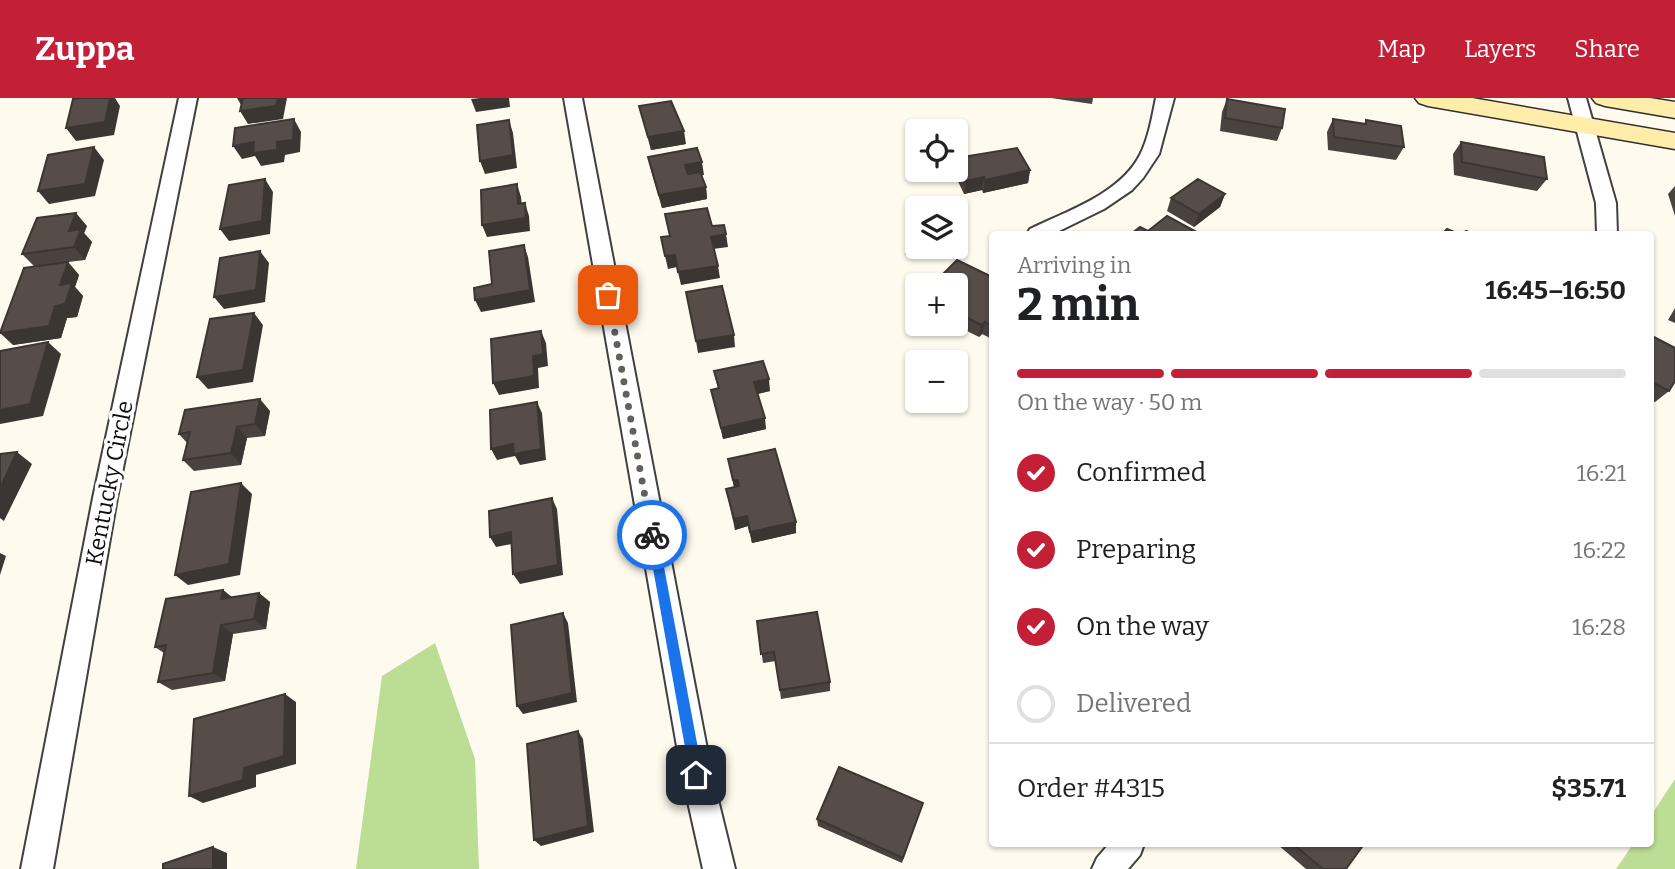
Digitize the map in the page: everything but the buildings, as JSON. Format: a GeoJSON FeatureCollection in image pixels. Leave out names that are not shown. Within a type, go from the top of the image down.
{"type":"FeatureCollection","features":[{"type":"Feature","properties":{"kind":"street","name":"Kentucky Circle"},"geometry":{"type":"LineString","coordinates":[[37,869],[71,693],[104,498],[188,98]]}},
{"type":"Feature","properties":{"kind":"street"},"geometry":{"type":"LineString","coordinates":[[573,98],[696,775],[719,869]]}},
{"type":"Feature","properties":{"kind":"street"},"geometry":{"type":"LineString","coordinates":[[1043,231],[1112,194],[1144,165],[1150,154],[1165,98]]}},
{"type":"Feature","properties":{"kind":"street"},"geometry":{"type":"LineString","coordinates":[[1428,98],[1675,141]]}},
{"type":"Feature","properties":{"kind":"street"},"geometry":{"type":"LineString","coordinates":[[1577,98],[1606,203],[1607,231]]}},
{"type":"Feature","properties":{"kind":"street"},"geometry":{"type":"LineString","coordinates":[[1605,98],[1675,110]]}},
{"type":"Feature","properties":{"kind":"street"},"geometry":{"type":"LineString","coordinates":[[1108,869],[1126,847]]}},
{"type":"Feature","properties":{"kind":"green space"},"geometry":{"type":"Polygon","coordinates":[[[435,643],[475,759],[479,869],[356,869],[382,676],[435,643]]]}},
{"type":"Feature","properties":{"kind":"green space"},"geometry":{"type":"Polygon","coordinates":[[[1675,779],[1675,869],[1616,869],[1631,847],[1654,847],[1654,811],[1675,779]]]}},
{"type":"Feature","properties":{"kind":"way so far"},"geometry":{"type":"LineString","coordinates":[[608,295],[652,535]]}},
{"type":"Feature","properties":{"kind":"route"},"geometry":{"type":"LineString","coordinates":[[652,535],[696,775]]}}]}
